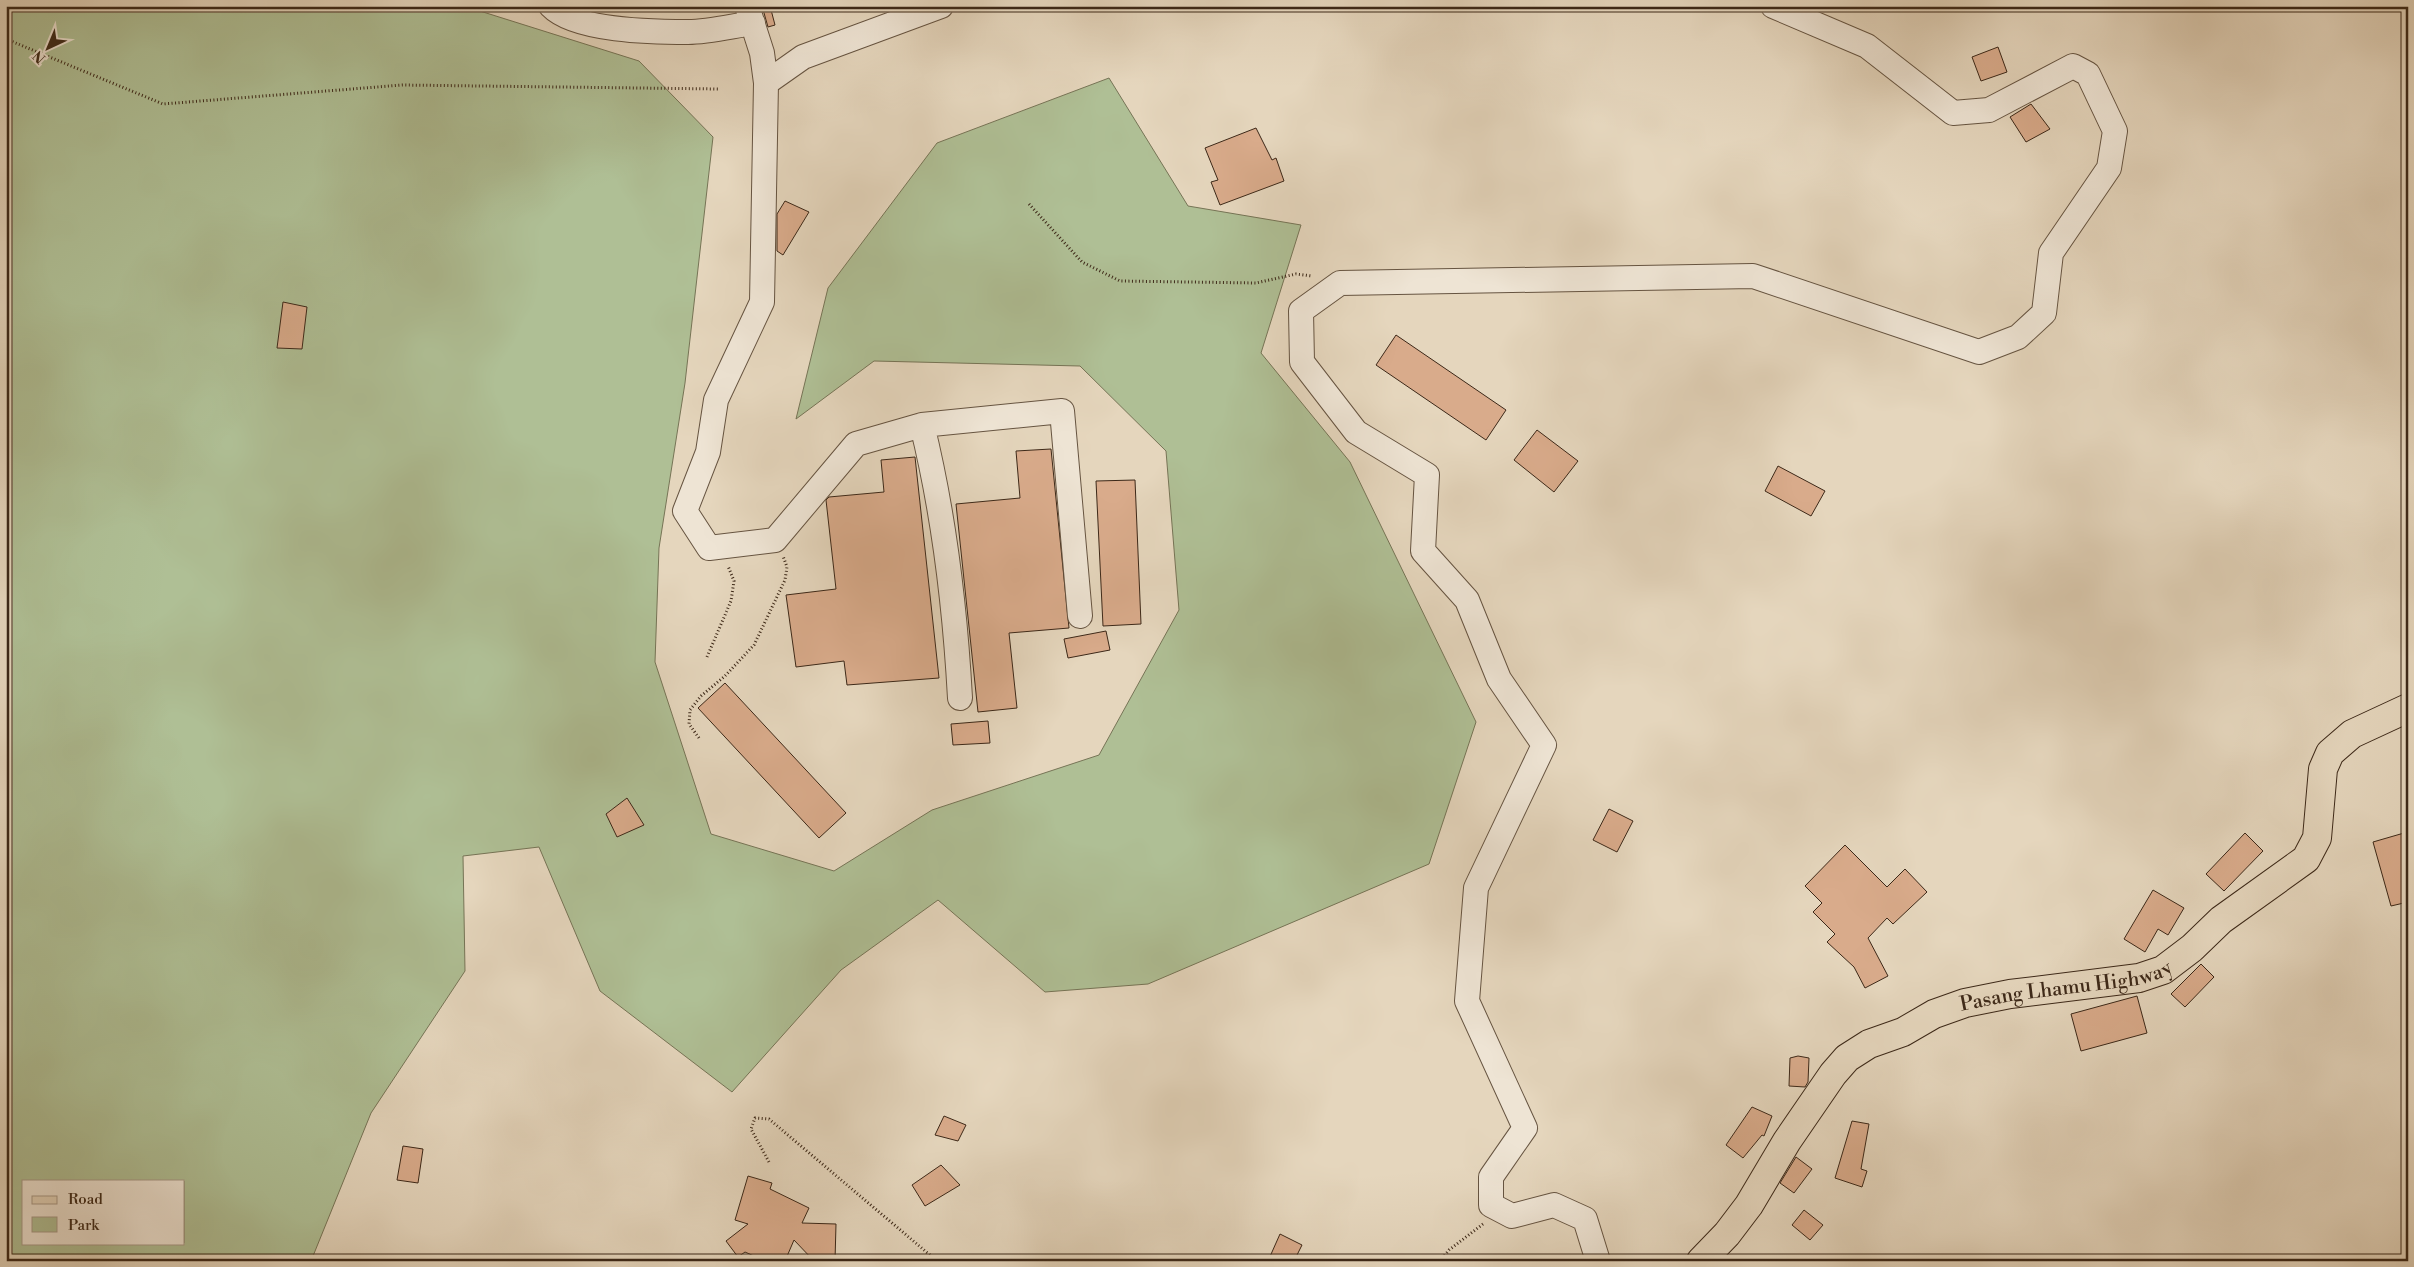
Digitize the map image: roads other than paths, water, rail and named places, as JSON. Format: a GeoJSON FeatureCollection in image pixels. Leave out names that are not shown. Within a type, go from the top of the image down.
{"type":"FeatureCollection","features":[{"type":"Feature","properties":{"kind":"main road","name":"Pasang Lhamu Highway"},"geometry":{"type":"LineString","coordinates":[[1701,1261],[1727,1234],[1749,1205],[1787,1141],[1833,1074],[1847,1058],[1869,1044],[1903,1032],[1934,1014],[1965,1003],[2010,994],[2139,978],[2163,970],[2192,948],[2220,920],[2306,859],[2317,838],[2323,769],[2330,753],[2352,734],[2408,708]]}},
{"type":"Feature","properties":{"kind":"street"},"geometry":{"type":"LineString","coordinates":[[551,6],[558,13],[582,23],[615,28],[689,32],[750,15],[762,53],[766,83],[762,302],[716,400],[708,452],[685,511],[709,548],[775,540],[856,444],[922,425],[1062,411],[1080,616]]}},
{"type":"Feature","properties":{"kind":"street"},"geometry":{"type":"LineString","coordinates":[[766,83],[803,57],[941,6]]}},
{"type":"Feature","properties":{"kind":"street"},"geometry":{"type":"LineString","coordinates":[[1598,1261],[1585,1219],[1554,1205],[1512,1216],[1491,1205],[1491,1177],[1525,1128],[1467,1001],[1476,888],[1544,745],[1500,679],[1467,600],[1423,550],[1427,475],[1356,432],[1302,362],[1301,311],[1340,283],[1753,276],[1978,352],[2018,337],[2044,313],[2051,253],[2109,168],[2115,131],[2088,74],[2073,66],[1989,110],[1953,113],[1867,46],[1773,6]]}},
{"type":"Feature","properties":{"kind":"street"},"geometry":{"type":"LineString","coordinates":[[922,425],[935,478],[957,650],[960,698]]}}]}
